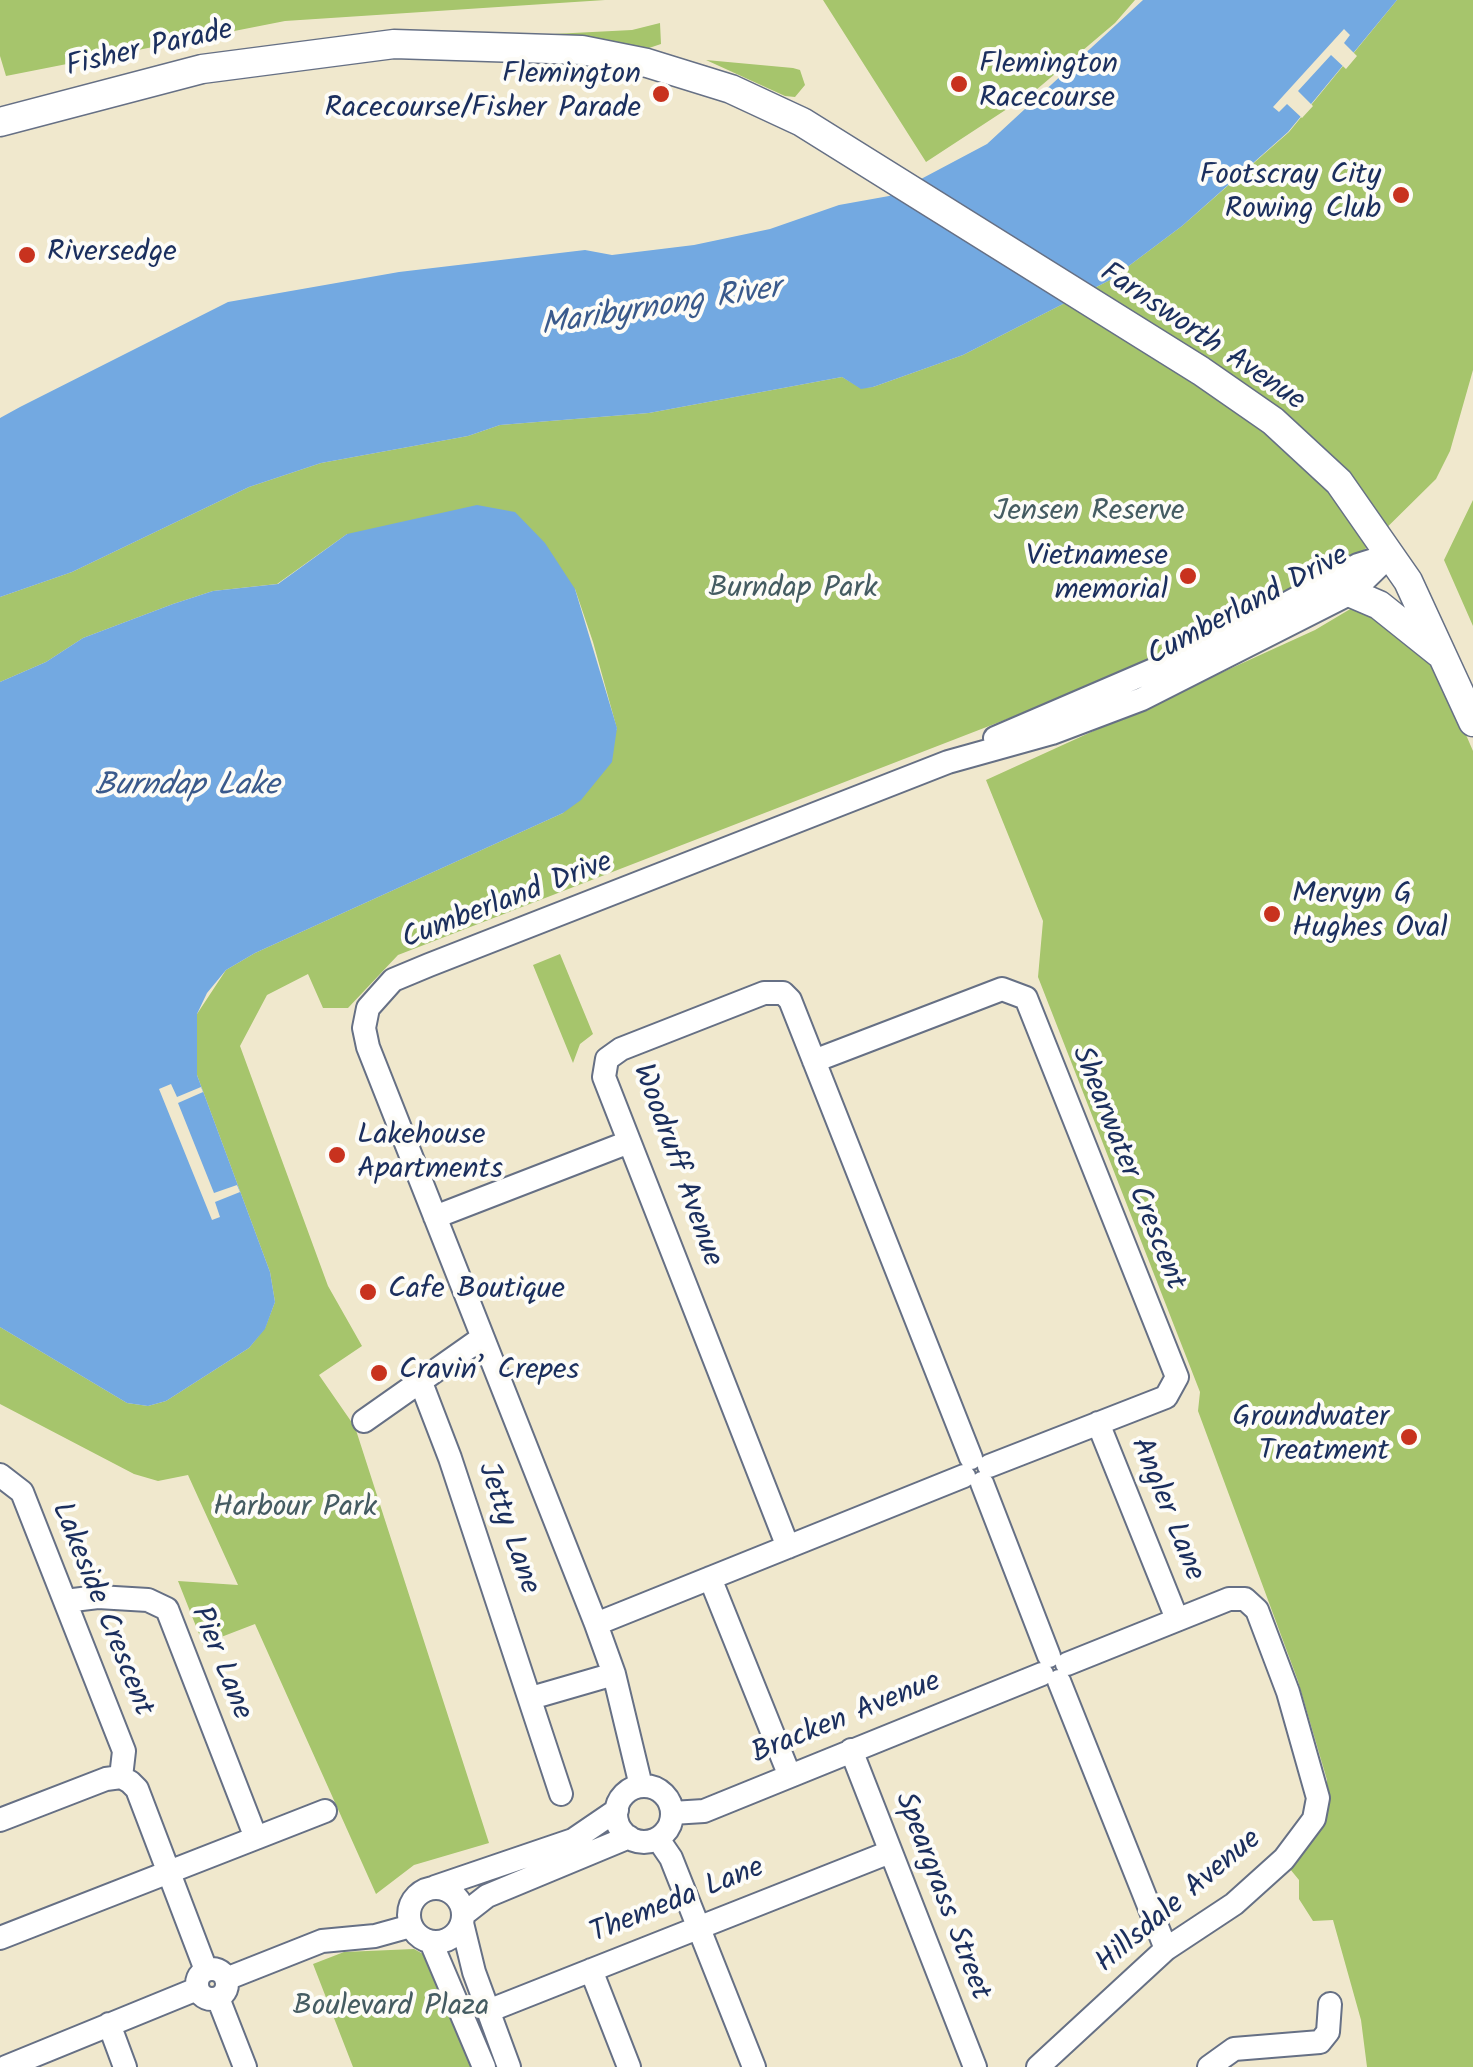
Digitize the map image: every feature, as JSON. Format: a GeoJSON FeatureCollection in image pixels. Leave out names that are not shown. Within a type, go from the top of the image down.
{"type":"FeatureCollection","features":[{"type":"Feature","properties":{"kind":"main road","name":"Fisher Parade"},"geometry":{"type":"LineString","coordinates":[[0,122],[116,89],[289,54],[353,46],[463,44],[582,50],[648,63],[730,89],[837,144]]}},
{"type":"Feature","properties":{"kind":"main road","name":"Farnsworth Avenue"},"geometry":{"type":"LineString","coordinates":[[837,144],[1273,422],[1338,482],[1408,580],[1473,722]]}},
{"type":"Feature","properties":{"kind":"main road"},"geometry":{"type":"LineString","coordinates":[[1351,593],[1378,605],[1444,657]]}},
{"type":"Feature","properties":{"kind":"street","name":"Cumberland Drive"},"geometry":{"type":"LineString","coordinates":[[642,1786],[614,1674],[596,1624],[368,1047],[364,1028],[368,1008],[393,980],[429,965],[948,762],[1052,734],[1142,699],[1351,593],[1390,555]]}},
{"type":"Feature","properties":{"kind":"street","name":"Cumberland Drive"},"geometry":{"type":"LineString","coordinates":[[948,762],[969,748],[1209,646],[1358,565],[1390,555]]}},
{"type":"Feature","properties":{"kind":"street","name":"Shearwater Crescent"},"geometry":{"type":"LineString","coordinates":[[596,1624],[1166,1397],[1176,1376],[1026,998],[1017,991],[1002,989],[814,1061]]}},
{"type":"Feature","properties":{"kind":"street","name":"Woodruff Avenue"},"geometry":{"type":"LineString","coordinates":[[788,1547],[604,1077],[607,1059],[621,1049],[773,991],[790,1000],[1166,1949]]}},
{"type":"Feature","properties":{"kind":"street"},"geometry":{"type":"LineString","coordinates":[[435,1218],[629,1142]]}},
{"type":"Feature","properties":{"kind":"street"},"geometry":{"type":"LineString","coordinates":[[364,1421],[482,1338]]}},
{"type":"Feature","properties":{"kind":"street","name":"Jetty Lane"},"geometry":{"type":"LineString","coordinates":[[420,1380],[561,1794]]}},
{"type":"Feature","properties":{"kind":"street","name":"Angler Lane"},"geometry":{"type":"LineString","coordinates":[[1098,1424],[1177,1619]]}},
{"type":"Feature","properties":{"kind":"street","name":"Lakeside Crescent"},"geometry":{"type":"LineString","coordinates":[[0,1475],[22,1492],[124,1752],[121,1777]]}},
{"type":"Feature","properties":{"kind":"street"},"geometry":{"type":"LineString","coordinates":[[710,1578],[789,1774]]}},
{"type":"Feature","properties":{"kind":"street","name":"Pier Lane"},"geometry":{"type":"LineString","coordinates":[[65,1601],[98,1597],[148,1600],[167,1609],[256,1838]]}},
{"type":"Feature","properties":{"kind":"street","name":"Bracken Avenue"},"geometry":{"type":"LineString","coordinates":[[672,1812],[704,1811],[1177,1619],[1229,1599],[1244,1599]]}},
{"type":"Feature","properties":{"kind":"street","name":"Hillsdale Avenue"},"geometry":{"type":"LineString","coordinates":[[1038,2067],[1166,1949],[1234,1904],[1284,1859],[1314,1819],[1318,1798],[1288,1692],[1257,1610],[1244,1599]]}},
{"type":"Feature","properties":{"kind":"street"},"geometry":{"type":"LineString","coordinates":[[531,1698],[614,1674]]}},
{"type":"Feature","properties":{"kind":"street","name":"Speargrass Street"},"geometry":{"type":"LineString","coordinates":[[851,1750],[974,2067]]}},
{"type":"Feature","properties":{"kind":"street"},"geometry":{"type":"LineString","coordinates":[[0,1820],[121,1777],[136,1789],[245,2067]]}},
{"type":"Feature","properties":{"kind":"street"},"geometry":{"type":"LineString","coordinates":[[411,1926],[414,1898],[434,1887],[563,1844],[616,1810],[626,1794],[642,1786],[662,1793],[672,1812],[667,1831],[658,1839],[639,1842],[629,1837],[618,1822],[616,1810]]}},
{"type":"Feature","properties":{"kind":"street"},"geometry":{"type":"LineString","coordinates":[[0,1938],[325,1811]]}},
{"type":"Feature","properties":{"kind":"street"},"geometry":{"type":"LineString","coordinates":[[431,1942],[450,1939],[463,1918],[507,1886],[629,1837]]}},
{"type":"Feature","properties":{"kind":"street"},"geometry":{"type":"LineString","coordinates":[[658,1839],[671,1858],[754,2067]]}},
{"type":"Feature","properties":{"kind":"street","name":"Themeda Lane"},"geometry":{"type":"LineString","coordinates":[[488,2011],[890,1852]]}},
{"type":"Feature","properties":{"kind":"street"},"geometry":{"type":"LineString","coordinates":[[434,1887],[452,1892],[463,1918],[488,2011],[509,2067]]}},
{"type":"Feature","properties":{"kind":"street"},"geometry":{"type":"LineString","coordinates":[[6,2067],[322,1941],[375,1936],[411,1926]]}},
{"type":"Feature","properties":{"kind":"street"},"geometry":{"type":"LineString","coordinates":[[411,1926],[431,1942],[484,2067]]}},
{"type":"Feature","properties":{"kind":"street"},"geometry":{"type":"LineString","coordinates":[[590,1970],[629,2067]]}},
{"type":"Feature","properties":{"kind":"street"},"geometry":{"type":"LineString","coordinates":[[1210,2067],[1234,2049],[1320,2042],[1328,2032],[1330,2004]]}},
{"type":"Feature","properties":{"kind":"street"},"geometry":{"type":"LineString","coordinates":[[109,2024],[125,2067]]}},
{"type":"Feature","properties":{"kind":"green space"},"geometry":{"type":"Polygon","coordinates":[[[0,0],[605,0],[285,21],[6,76],[0,56],[0,0]]]}},
{"type":"Feature","properties":{"kind":"green space","name":"Flemington Racecourse"},"geometry":{"type":"Polygon","coordinates":[[[823,0],[1135,0],[1115,23],[1036,90],[926,162],[823,0]]]}},
{"type":"Feature","properties":{"kind":"green space","name":"Burndap Park"},"geometry":{"type":"Polygon","coordinates":[[[1397,0],[1473,0],[1473,370],[1450,451],[1436,479],[1358,556],[1206,642],[398,955],[348,1008],[323,1008],[308,974],[267,995],[240,1046],[328,1286],[362,1346],[319,1375],[355,1427],[489,1843],[414,1865],[376,1894],[255,1624],[203,1644],[178,1581],[238,1585],[188,1475],[158,1481],[134,1474],[0,1404],[0,1327],[127,1403],[148,1406],[166,1401],[249,1348],[265,1328],[275,1302],[270,1272],[197,1075],[197,1014],[226,970],[255,953],[563,813],[617,729],[593,642],[575,589],[347,534],[277,584],[213,591],[173,604],[83,638],[46,662],[0,682],[0,597],[72,572],[249,487],[321,463],[468,436],[500,425],[649,413],[842,377],[861,388],[873,387],[963,355],[1110,280],[1182,226],[1289,132],[1397,0]]]}},
{"type":"Feature","properties":{"kind":"green space"},"geometry":{"type":"Polygon","coordinates":[[[660,23],[661,44],[649,48],[553,34],[632,30],[660,23]]]}},
{"type":"Feature","properties":{"kind":"green space"},"geometry":{"type":"Polygon","coordinates":[[[706,60],[793,68],[800,70],[805,85],[795,97],[785,96],[706,60]]]}},
{"type":"Feature","properties":{"kind":"green space"},"geometry":{"type":"Polygon","coordinates":[[[1473,500],[1473,626],[1444,560],[1473,500]]]}},
{"type":"Feature","properties":{"kind":"green space"},"geometry":{"type":"Polygon","coordinates":[[[1352,608],[1368,609],[1421,649],[1441,677],[1473,751],[1473,2067],[1367,2067],[1361,2020],[1333,1920],[1313,1921],[1299,1899],[1299,1880],[1290,1869],[1326,1819],[1327,1780],[1298,1681],[1198,1411],[1200,1392],[1038,977],[1043,921],[986,780],[1315,630],[1352,608]]]}},
{"type":"Feature","properties":{"kind":"green space"},"geometry":{"type":"Polygon","coordinates":[[[560,954],[593,1034],[580,1044],[573,1063],[533,965],[560,954]]]}},
{"type":"Feature","properties":{"kind":"green space","name":"Boulevard Plaza"},"geometry":{"type":"Polygon","coordinates":[[[414,1949],[425,1955],[472,2067],[353,2067],[313,1964],[344,1952],[414,1949]]]}},
{"type":"Feature","properties":{"kind":"water","name":"Maribyrnong River"},"geometry":{"type":"Polygon","coordinates":[[[1143,0],[1397,0],[1288,132],[1182,226],[1110,280],[963,355],[873,387],[861,389],[842,377],[649,413],[500,425],[468,436],[321,463],[249,487],[72,572],[0,597],[0,418],[20,407],[228,302],[399,272],[585,250],[612,255],[694,245],[770,229],[839,205],[889,196],[987,144],[1143,0]]]}},
{"type":"Feature","properties":{"kind":"water","name":"Burndap Lake"},"geometry":{"type":"Polygon","coordinates":[[[477,505],[515,512],[545,543],[575,589],[617,728],[612,762],[581,800],[563,813],[255,953],[226,970],[207,993],[197,1014],[197,1075],[270,1272],[275,1302],[265,1329],[249,1348],[166,1401],[148,1406],[127,1403],[0,1327],[0,682],[46,662],[83,638],[173,604],[213,591],[278,584],[347,534],[477,505]]]}},
{"type":"Feature","properties":{"kind":"pier"},"geometry":{"type":"Polygon","coordinates":[[[1344,29],[1350,35],[1344,43],[1357,56],[1346,69],[1331,55],[1298,91],[1313,106],[1302,118],[1287,104],[1279,112],[1273,107],[1344,29]]]}},
{"type":"Feature","properties":{"kind":"pier"},"geometry":{"type":"Polygon","coordinates":[[[171,1084],[177,1097],[201,1087],[203,1092],[178,1103],[214,1193],[237,1185],[240,1192],[215,1202],[220,1217],[212,1220],[159,1089],[171,1084]]]}},
{"type":"Feature","properties":{"kind":"place","name":"Flemington Racecourse"},"geometry":{"type":"Point","coordinates":[959,84]}},
{"type":"Feature","properties":{"kind":"place","name":"Flemington Racecourse/Fisher Parade"},"geometry":{"type":"Point","coordinates":[661,94]}},
{"type":"Feature","properties":{"kind":"place","name":"Footscray City Rowing Club"},"geometry":{"type":"Point","coordinates":[1401,195]}},
{"type":"Feature","properties":{"kind":"place","name":"Riversedge"},"geometry":{"type":"Point","coordinates":[27,255]}},
{"type":"Feature","properties":{"kind":"place","name":"Vietnamese memorial"},"geometry":{"type":"Point","coordinates":[1188,576]}},
{"type":"Feature","properties":{"kind":"place","name":"Mervyn G Hughes Oval"},"geometry":{"type":"Point","coordinates":[1272,914]}},
{"type":"Feature","properties":{"kind":"place","name":"Lakehouse Apartments"},"geometry":{"type":"Point","coordinates":[337,1155]}},
{"type":"Feature","properties":{"kind":"place","name":"Cafe Boutique"},"geometry":{"type":"Point","coordinates":[368,1292]}},
{"type":"Feature","properties":{"kind":"place","name":"Cravin’ Crepes"},"geometry":{"type":"Point","coordinates":[379,1373]}},
{"type":"Feature","properties":{"kind":"place","name":"Groundwater Treatment"},"geometry":{"type":"Point","coordinates":[1409,1437]}},
{"type":"Feature","properties":{"kind":"park label","name":"Jensen Reserve"},"geometry":{"type":"Point","coordinates":[1089,514]}},
{"type":"Feature","properties":{"kind":"park label","name":"Harbour Park"},"geometry":{"type":"Point","coordinates":[295,1510]}}]}
